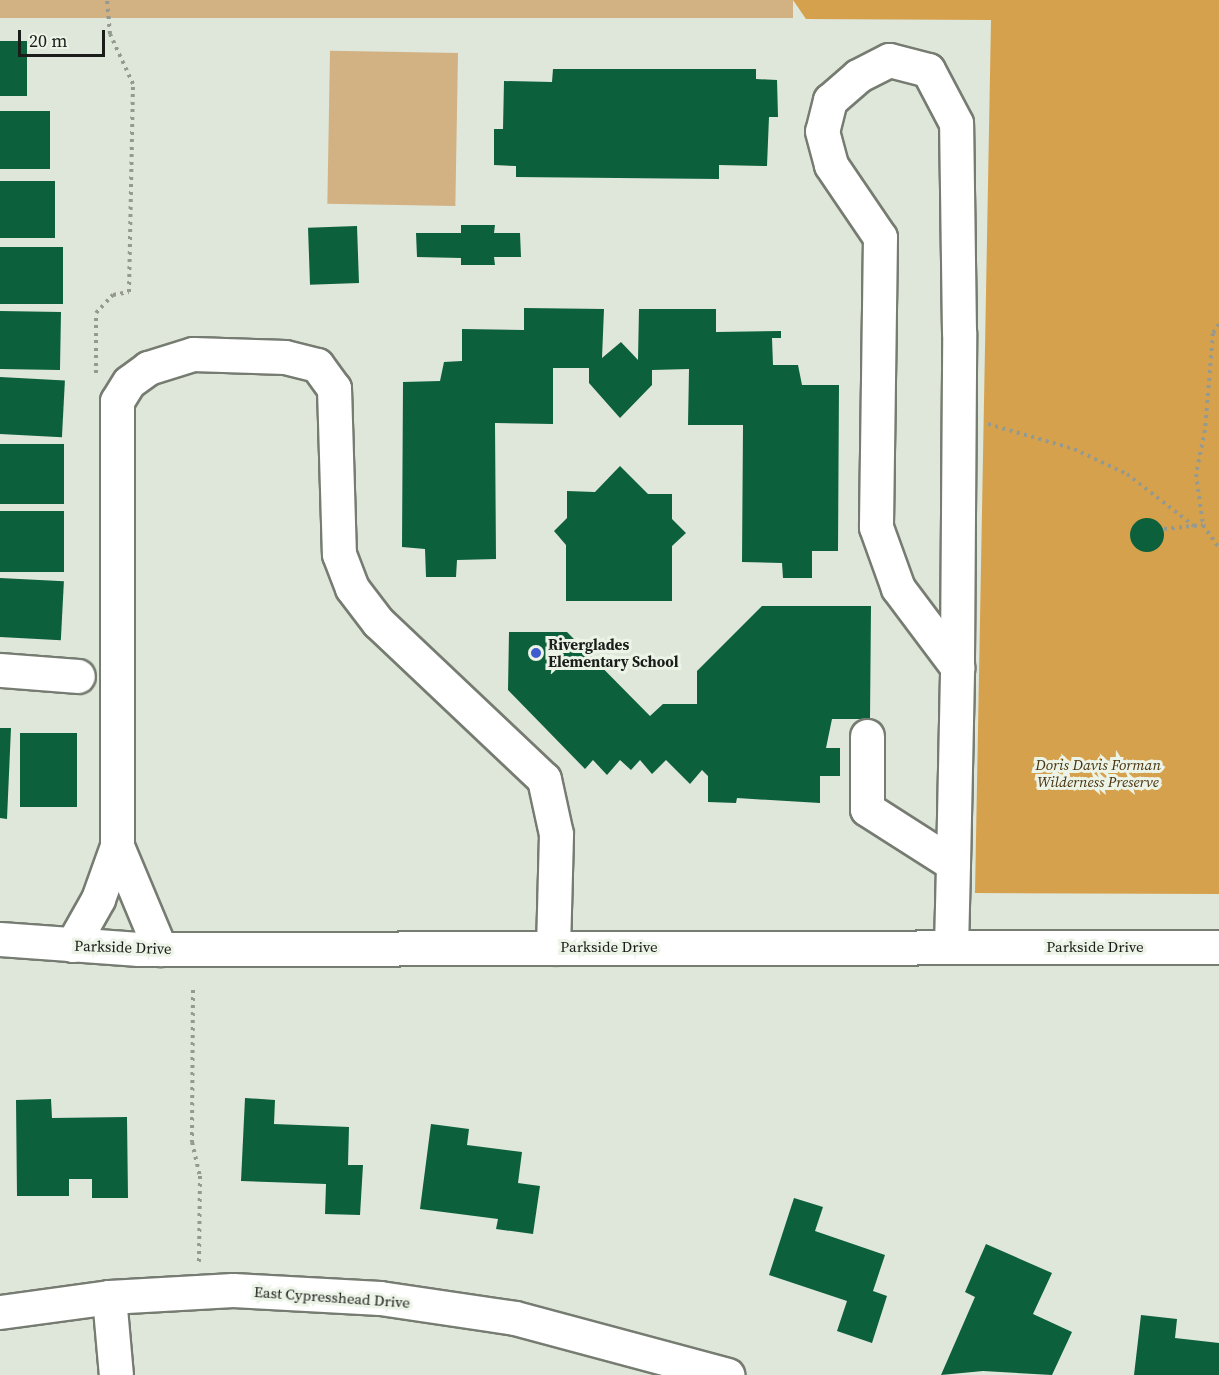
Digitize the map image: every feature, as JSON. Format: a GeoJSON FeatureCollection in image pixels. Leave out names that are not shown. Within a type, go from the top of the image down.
{"type":"FeatureCollection","features":[{"type":"Feature","properties":{"kind":"street"},"geometry":{"type":"LineString","coordinates":[[951,947],[957,667],[956,123],[928,70],[889,60],[858,76],[830,100],[822,131],[831,165],[880,237],[876,527],[898,588],[957,667]]}},
{"type":"Feature","properties":{"kind":"street"},"geometry":{"type":"LineString","coordinates":[[72,945],[98,899],[117,846],[117,401],[129,382],[148,368],[193,354],[285,357],[317,365],[334,388],[339,554],[352,588],[378,622],[544,778],[552,800],[556,834],[553,948]]}},
{"type":"Feature","properties":{"kind":"street"},"geometry":{"type":"LineString","coordinates":[[0,670],[78,676]]}},
{"type":"Feature","properties":{"kind":"street"},"geometry":{"type":"LineString","coordinates":[[867,736],[867,809],[953,864]]}},
{"type":"Feature","properties":{"kind":"street"},"geometry":{"type":"LineString","coordinates":[[117,846],[160,949]]}},
{"type":"Feature","properties":{"kind":"street","name":"Parkside Drive"},"geometry":{"type":"LineString","coordinates":[[0,939],[160,949],[1219,947]]}},
{"type":"Feature","properties":{"kind":"street","name":"East Cypresshead Drive"},"geometry":{"type":"LineString","coordinates":[[0,1312],[109,1297],[198,1292],[380,1298],[504,1317],[728,1375]]}},
{"type":"Feature","properties":{"kind":"street"},"geometry":{"type":"LineString","coordinates":[[109,1297],[116,1375]]}},
{"type":"Feature","properties":{"kind":"path"},"geometry":{"type":"LineString","coordinates":[[96,385],[96,313],[113,295],[129,292],[133,84],[110,34],[107,0]]}},
{"type":"Feature","properties":{"kind":"path"},"geometry":{"type":"LineString","coordinates":[[1219,324],[1213,333],[1205,430],[1196,474],[1203,525],[1219,548]]}},
{"type":"Feature","properties":{"kind":"path"},"geometry":{"type":"LineString","coordinates":[[984,423],[1074,449],[1127,474],[1194,526]]}},
{"type":"Feature","properties":{"kind":"path"},"geometry":{"type":"LineString","coordinates":[[1164,529],[1203,525]]}},
{"type":"Feature","properties":{"kind":"path"},"geometry":{"type":"LineString","coordinates":[[193,990],[192,1142],[200,1176],[198,1292]]}},
{"type":"Feature","properties":{"kind":"shaded area"},"geometry":{"type":"Polygon","coordinates":[[[0,0],[793,0],[793,18],[0,18],[0,0]]]}},
{"type":"Feature","properties":{"kind":"shaded area"},"geometry":{"type":"Polygon","coordinates":[[[330,51],[458,53],[455,206],[327,204],[330,51]]]}},
{"type":"Feature","properties":{"kind":"green space","name":"Doris Davis Forman Wilderness Preserve"},"geometry":{"type":"Polygon","coordinates":[[[793,0],[1219,0],[1219,894],[975,893],[991,20],[806,19],[793,0]]]}},
{"type":"Feature","properties":{"kind":"building"},"geometry":{"type":"Polygon","coordinates":[[[0,41],[27,41],[27,96],[0,96],[0,41]]]}},
{"type":"Feature","properties":{"kind":"building"},"geometry":{"type":"Polygon","coordinates":[[[553,69],[756,69],[756,79],[777,80],[778,117],[769,117],[767,166],[719,165],[719,179],[516,177],[516,166],[494,165],[494,129],[503,129],[504,81],[552,82],[553,69]]]}},
{"type":"Feature","properties":{"kind":"building"},"geometry":{"type":"Polygon","coordinates":[[[0,111],[50,111],[50,169],[0,169],[0,111]]]}},
{"type":"Feature","properties":{"kind":"building"},"geometry":{"type":"Polygon","coordinates":[[[0,181],[55,181],[55,238],[0,238],[0,181]]]}},
{"type":"Feature","properties":{"kind":"building"},"geometry":{"type":"Polygon","coordinates":[[[461,225],[495,225],[494,233],[520,233],[521,257],[494,257],[495,265],[461,265],[461,258],[417,257],[416,233],[461,233],[461,225]]]}},
{"type":"Feature","properties":{"kind":"building"},"geometry":{"type":"Polygon","coordinates":[[[357,226],[359,283],[310,285],[308,228],[357,226]]]}},
{"type":"Feature","properties":{"kind":"building"},"geometry":{"type":"Polygon","coordinates":[[[0,247],[63,247],[63,304],[0,304],[0,247]]]}},
{"type":"Feature","properties":{"kind":"building"},"geometry":{"type":"Polygon","coordinates":[[[524,308],[604,309],[602,358],[621,342],[638,360],[639,309],[716,309],[716,332],[781,331],[781,338],[772,338],[773,365],[798,365],[802,385],[839,385],[838,551],[812,551],[812,578],[783,578],[782,563],[742,562],[743,425],[688,425],[689,369],[652,370],[652,385],[620,418],[589,383],[589,368],[553,368],[553,424],[495,423],[496,559],[457,560],[456,577],[426,577],[425,549],[402,547],[403,382],[440,381],[444,362],[462,361],[462,329],[524,330],[524,308]]]}},
{"type":"Feature","properties":{"kind":"building"},"geometry":{"type":"Polygon","coordinates":[[[0,311],[61,312],[60,370],[0,369],[0,311]]]}},
{"type":"Feature","properties":{"kind":"building"},"geometry":{"type":"Polygon","coordinates":[[[0,377],[65,380],[62,437],[0,434],[0,377]]]}},
{"type":"Feature","properties":{"kind":"building"},"geometry":{"type":"Polygon","coordinates":[[[0,444],[64,444],[64,504],[0,504],[0,444]]]}},
{"type":"Feature","properties":{"kind":"building"},"geometry":{"type":"Polygon","coordinates":[[[620,466],[648,494],[672,494],[672,519],[686,533],[672,546],[672,601],[566,601],[566,545],[554,531],[567,518],[567,491],[595,492],[620,466]]]}},
{"type":"Feature","properties":{"kind":"building"},"geometry":{"type":"Polygon","coordinates":[[[0,511],[64,511],[64,572],[0,572],[0,511]]]}},
{"type":"Feature","properties":{"kind":"building"},"geometry":{"type":"Polygon","coordinates":[[[1147,518],[1159,523],[1164,535],[1159,547],[1147,552],[1135,547],[1130,535],[1135,523],[1147,518]]]}},
{"type":"Feature","properties":{"kind":"building"},"geometry":{"type":"Polygon","coordinates":[[[0,578],[64,581],[61,640],[0,637],[0,578]]]}},
{"type":"Feature","properties":{"kind":"building"},"geometry":{"type":"Polygon","coordinates":[[[762,606],[871,606],[870,719],[832,719],[826,748],[840,748],[840,776],[820,776],[820,803],[737,798],[736,803],[708,802],[708,776],[702,770],[690,784],[666,760],[652,774],[640,760],[631,770],[620,760],[607,775],[593,760],[585,769],[508,690],[509,632],[567,632],[650,716],[663,704],[697,704],[697,671],[762,606]]]}},
{"type":"Feature","properties":{"kind":"building"},"geometry":{"type":"Polygon","coordinates":[[[0,728],[11,728],[7,819],[0,818],[0,728]]]}},
{"type":"Feature","properties":{"kind":"building"},"geometry":{"type":"Polygon","coordinates":[[[20,733],[77,733],[77,807],[20,807],[20,733]]]}},
{"type":"Feature","properties":{"kind":"building"},"geometry":{"type":"Polygon","coordinates":[[[245,1098],[275,1100],[274,1124],[349,1127],[348,1165],[363,1165],[360,1215],[325,1214],[326,1184],[241,1181],[245,1098]]]}},
{"type":"Feature","properties":{"kind":"building"},"geometry":{"type":"Polygon","coordinates":[[[51,1099],[52,1118],[127,1117],[128,1198],[92,1198],[92,1179],[69,1179],[69,1196],[17,1196],[16,1100],[51,1099]]]}},
{"type":"Feature","properties":{"kind":"building"},"geometry":{"type":"Polygon","coordinates":[[[431,1124],[469,1129],[467,1145],[522,1152],[518,1183],[540,1186],[533,1234],[496,1229],[498,1219],[420,1209],[431,1124]]]}},
{"type":"Feature","properties":{"kind":"building"},"geometry":{"type":"Polygon","coordinates":[[[794,1198],[823,1207],[815,1231],[885,1255],[873,1291],[887,1296],[872,1343],[837,1331],[847,1301],[769,1275],[794,1198]]]}},
{"type":"Feature","properties":{"kind":"building"},"geometry":{"type":"Polygon","coordinates":[[[986,1244],[1052,1273],[1033,1314],[1072,1332],[1052,1375],[983,1371],[941,1375],[975,1297],[965,1292],[986,1244]]]}},
{"type":"Feature","properties":{"kind":"building"},"geometry":{"type":"Polygon","coordinates":[[[1141,1315],[1177,1319],[1175,1338],[1219,1343],[1219,1375],[1134,1375],[1141,1315]]]}},
{"type":"Feature","properties":{"kind":"place","name":"Riverglades Elementary School"},"geometry":{"type":"Point","coordinates":[536,653]}}]}
